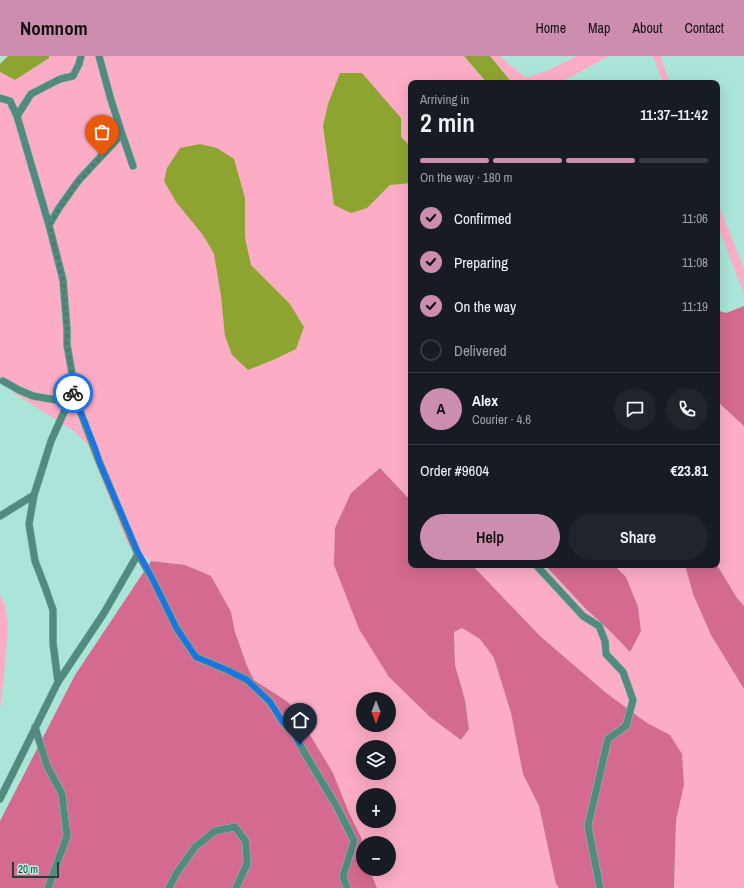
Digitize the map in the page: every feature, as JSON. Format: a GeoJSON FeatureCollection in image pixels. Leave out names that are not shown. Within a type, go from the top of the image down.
{"type":"FeatureCollection","features":[{"type":"Feature","properties":{"kind":"lane"},"geometry":{"type":"LineString","coordinates":[[17,116],[31,94],[60,79],[74,76],[81,56]]}},
{"type":"Feature","properties":{"kind":"lane"},"geometry":{"type":"LineString","coordinates":[[99,56],[133,166]]}},
{"type":"Feature","properties":{"kind":"lane"},"geometry":{"type":"LineString","coordinates":[[0,98],[10,100],[17,116],[49,225],[63,280],[67,345],[72,373],[73,392],[99,461],[138,552],[177,629],[196,657],[247,680],[270,702],[282,721],[295,736],[337,807],[354,841],[343,876],[347,888]]}},
{"type":"Feature","properties":{"kind":"lane"},"geometry":{"type":"LineString","coordinates":[[49,225],[76,184],[122,134]]}},
{"type":"Feature","properties":{"kind":"lane"},"geometry":{"type":"LineString","coordinates":[[3,381],[33,396],[68,402]]}},
{"type":"Feature","properties":{"kind":"lane"},"geometry":{"type":"LineString","coordinates":[[58,682],[53,644],[53,610],[35,561],[29,524],[34,495],[51,441],[73,392]]}},
{"type":"Feature","properties":{"kind":"lane"},"geometry":{"type":"LineString","coordinates":[[0,516],[34,495]]}},
{"type":"Feature","properties":{"kind":"lane"},"geometry":{"type":"LineString","coordinates":[[0,799],[58,682],[104,613],[138,552]]}},
{"type":"Feature","properties":{"kind":"lane"},"geometry":{"type":"LineString","coordinates":[[539,568],[583,616],[599,626],[605,641],[606,654],[623,672],[633,700],[626,726],[608,739],[588,826],[600,888]]}},
{"type":"Feature","properties":{"kind":"lane"},"geometry":{"type":"LineString","coordinates":[[35,727],[47,766],[62,794],[67,836],[48,888]]}},
{"type":"Feature","properties":{"kind":"lane"},"geometry":{"type":"LineString","coordinates":[[169,888],[176,874],[195,847],[215,831],[235,827],[246,842],[247,864],[236,888]]}},
{"type":"Feature","properties":{"kind":"shaded area"},"geometry":{"type":"Polygon","coordinates":[[[8,56],[49,56],[49,58],[15,80],[0,72],[0,64],[8,56]]]}},
{"type":"Feature","properties":{"kind":"shaded area"},"geometry":{"type":"Polygon","coordinates":[[[49,56],[464,56],[484,80],[408,80],[408,498],[380,468],[351,493],[335,528],[389,677],[430,717],[461,740],[469,729],[465,700],[455,665],[454,632],[462,628],[480,639],[494,658],[511,713],[523,774],[539,806],[556,884],[559,888],[377,888],[372,876],[396,876],[396,836],[360,836],[356,828],[396,828],[396,788],[356,788],[356,827],[333,773],[304,725],[288,702],[254,680],[247,666],[235,632],[231,612],[185,565],[151,561],[128,545],[88,445],[74,431],[15,394],[0,380],[0,72],[15,80],[49,58],[49,56]]]}},
{"type":"Feature","properties":{"kind":"shaded area"},"geometry":{"type":"Polygon","coordinates":[[[464,56],[490,56],[510,80],[484,80],[464,56]]]}},
{"type":"Feature","properties":{"kind":"shaded area"},"geometry":{"type":"Polygon","coordinates":[[[490,56],[501,56],[526,78],[549,70],[577,56],[609,56],[565,80],[510,80],[490,56]]]}},
{"type":"Feature","properties":{"kind":"shaded area"},"geometry":{"type":"Polygon","coordinates":[[[653,56],[661,56],[669,80],[662,80],[653,56]]]}},
{"type":"Feature","properties":{"kind":"shaded area"},"geometry":{"type":"Polygon","coordinates":[[[340,73],[362,73],[401,118],[401,137],[408,144],[408,183],[390,185],[367,208],[351,213],[334,205],[323,126],[328,104],[340,73]]]}},
{"type":"Feature","properties":{"kind":"shaded area"},"geometry":{"type":"Polygon","coordinates":[[[200,144],[217,148],[234,159],[245,198],[245,238],[251,265],[290,304],[304,327],[296,349],[248,370],[232,355],[225,336],[221,296],[214,254],[203,235],[176,202],[164,181],[167,168],[180,148],[200,144]]]}},
{"type":"Feature","properties":{"kind":"shaded area"},"geometry":{"type":"Polygon","coordinates":[[[720,209],[744,269],[744,294],[720,231],[720,209]]]}},
{"type":"Feature","properties":{"kind":"shaded area"},"geometry":{"type":"Polygon","coordinates":[[[744,306],[744,426],[720,404],[720,311],[726,313],[744,306]]]}},
{"type":"Feature","properties":{"kind":"shaded area"},"geometry":{"type":"Polygon","coordinates":[[[720,404],[744,426],[744,606],[737,598],[719,568],[720,404]]]}},
{"type":"Feature","properties":{"kind":"shaded area"},"geometry":{"type":"Polygon","coordinates":[[[380,468],[408,498],[408,568],[475,568],[540,636],[605,692],[647,723],[670,735],[682,754],[684,785],[676,820],[674,888],[559,888],[556,884],[539,806],[523,774],[511,713],[494,658],[480,639],[462,628],[454,632],[455,665],[465,700],[469,729],[461,740],[430,717],[389,677],[359,629],[334,565],[335,528],[351,493],[380,468]]]}},
{"type":"Feature","properties":{"kind":"shaded area"},"geometry":{"type":"Polygon","coordinates":[[[151,561],[185,565],[211,576],[231,612],[235,632],[247,666],[254,680],[288,702],[304,725],[333,773],[349,813],[360,836],[356,836],[356,876],[372,876],[377,888],[0,888],[0,821],[75,675],[151,561]]]}},
{"type":"Feature","properties":{"kind":"shaded area"},"geometry":{"type":"Polygon","coordinates":[[[475,568],[548,568],[585,608],[630,652],[626,577],[617,568],[686,568],[693,594],[711,635],[744,689],[744,888],[674,888],[676,820],[684,785],[670,735],[647,723],[605,692],[540,636],[475,568]]]}},
{"type":"Feature","properties":{"kind":"shaded area"},"geometry":{"type":"Polygon","coordinates":[[[548,568],[617,568],[626,577],[638,607],[641,631],[630,652],[611,632],[585,608],[548,568]]]}},
{"type":"Feature","properties":{"kind":"shaded area"},"geometry":{"type":"Polygon","coordinates":[[[686,568],[719,568],[737,598],[744,606],[744,689],[711,635],[693,594],[686,568]]]}},
{"type":"Feature","properties":{"kind":"shaded area"},"geometry":{"type":"Polygon","coordinates":[[[0,595],[5,606],[8,626],[0,709],[0,595]]]}},
{"type":"Feature","properties":{"kind":"way so far"},"geometry":{"type":"LineString","coordinates":[[73,393],[72,373],[67,345],[63,280],[49,225],[79,180],[102,156]]}},
{"type":"Feature","properties":{"kind":"route"},"geometry":{"type":"LineString","coordinates":[[73,393],[99,461],[138,552],[177,629],[196,657],[247,680],[270,702],[282,721],[300,744]]}}]}
